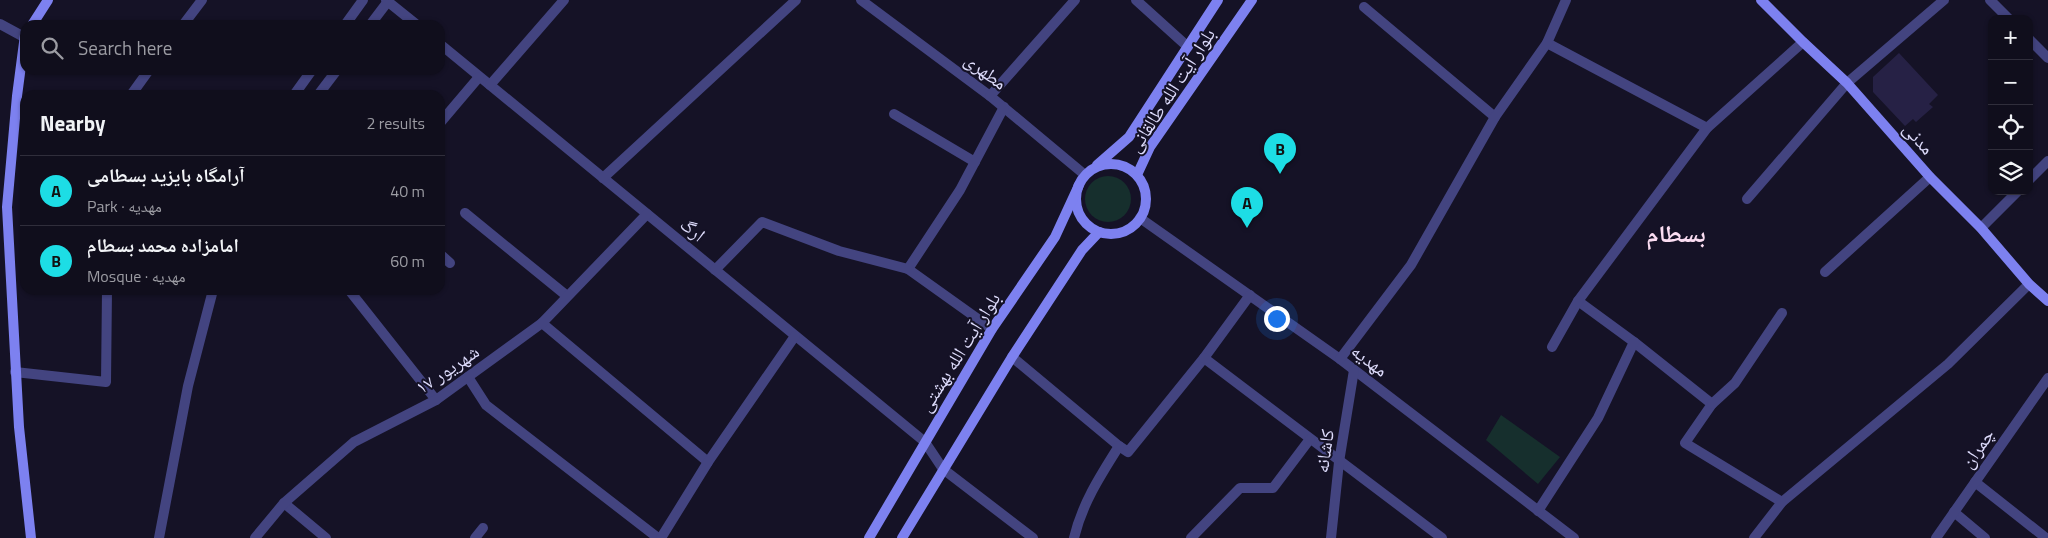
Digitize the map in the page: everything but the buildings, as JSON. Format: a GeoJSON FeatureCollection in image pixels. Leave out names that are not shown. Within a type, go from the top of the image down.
{"type":"FeatureCollection","features":[{"type":"Feature","properties":{"kind":"street"},"geometry":{"type":"LineString","coordinates":[[35,20],[48,0]]}},
{"type":"Feature","properties":{"kind":"street"},"geometry":{"type":"LineString","coordinates":[[187,20],[202,0]]}},
{"type":"Feature","properties":{"kind":"street"},"geometry":{"type":"LineString","coordinates":[[349,20],[363,0]]}},
{"type":"Feature","properties":{"kind":"street"},"geometry":{"type":"LineString","coordinates":[[374,20],[388,0],[410,20]]}},
{"type":"Feature","properties":{"kind":"street"},"geometry":{"type":"LineString","coordinates":[[490,85],[564,0]]}},
{"type":"Feature","properties":{"kind":"street"},"geometry":{"type":"LineString","coordinates":[[603,178],[796,0]]}},
{"type":"Feature","properties":{"kind":"street","name":"مطهری"},"geometry":{"type":"LineString","coordinates":[[861,0],[990,96],[1085,175]]}},
{"type":"Feature","properties":{"kind":"street"},"geometry":{"type":"LineString","coordinates":[[990,96],[1075,0]]}},
{"type":"Feature","properties":{"kind":"street"},"geometry":{"type":"LineString","coordinates":[[1136,0],[1188,47]]}},
{"type":"Feature","properties":{"kind":"street","name":"بلوار آیت الله طالقانی"},"geometry":{"type":"LineString","coordinates":[[1094,168],[1128,137],[1218,0]]}},
{"type":"Feature","properties":{"kind":"street","name":"بلوار آیت الله طالقانی"},"geometry":{"type":"LineString","coordinates":[[1137,175],[1150,147],[1252,0]]}},
{"type":"Feature","properties":{"kind":"street"},"geometry":{"type":"LineString","coordinates":[[1340,360],[1411,265],[1495,117],[1547,43],[1566,0]]}},
{"type":"Feature","properties":{"kind":"street","name":"مدنی"},"geometry":{"type":"LineString","coordinates":[[1761,0],[1847,83],[1930,177],[1981,228],[2029,284],[2048,301]]}},
{"type":"Feature","properties":{"kind":"street"},"geometry":{"type":"LineString","coordinates":[[1747,199],[1847,83],[1944,0]]}},
{"type":"Feature","properties":{"kind":"street"},"geometry":{"type":"LineString","coordinates":[[1990,0],[2005,15]]}},
{"type":"Feature","properties":{"kind":"street"},"geometry":{"type":"LineString","coordinates":[[1364,7],[1495,117]]}},
{"type":"Feature","properties":{"kind":"street"},"geometry":{"type":"LineString","coordinates":[[0,24],[20,34]]}},
{"type":"Feature","properties":{"kind":"street"},"geometry":{"type":"LineString","coordinates":[[1552,347],[1578,302],[1707,128],[1803,42]]}},
{"type":"Feature","properties":{"kind":"street"},"geometry":{"type":"LineString","coordinates":[[1547,43],[1707,128]]}},
{"type":"Feature","properties":{"kind":"street"},"geometry":{"type":"LineString","coordinates":[[2033,43],[2048,58]]}},
{"type":"Feature","properties":{"kind":"street","name":"ارگ"},"geometry":{"type":"LineString","coordinates":[[445,48],[925,442],[943,469],[1033,538]]}},
{"type":"Feature","properties":{"kind":"street"},"geometry":{"type":"LineString","coordinates":[[21,90],[22,75]]}},
{"type":"Feature","properties":{"kind":"street"},"geometry":{"type":"LineString","coordinates":[[135,90],[146,75]]}},
{"type":"Feature","properties":{"kind":"street"},"geometry":{"type":"LineString","coordinates":[[298,90],[308,75]]}},
{"type":"Feature","properties":{"kind":"street"},"geometry":{"type":"LineString","coordinates":[[322,90],[333,75]]}},
{"type":"Feature","properties":{"kind":"street"},"geometry":{"type":"LineString","coordinates":[[445,117],[479,76]]}},
{"type":"Feature","properties":{"kind":"street"},"geometry":{"type":"LineString","coordinates":[[20,104],[4,206],[19,427],[31,538]]}},
{"type":"Feature","properties":{"kind":"street"},"geometry":{"type":"LineString","coordinates":[[908,269],[960,190],[1004,107]]}},
{"type":"Feature","properties":{"kind":"street"},"geometry":{"type":"LineString","coordinates":[[894,114],[975,162]]}},
{"type":"Feature","properties":{"kind":"street"},"geometry":{"type":"LineString","coordinates":[[2033,176],[2048,161]]}},
{"type":"Feature","properties":{"kind":"street"},"geometry":{"type":"LineString","coordinates":[[1105,164],[1117,164],[1137,175],[1143,184],[1146,196],[1145,207],[1140,218],[1122,232],[1111,234],[1099,232],[1089,226],[1079,213],[1076,196],[1079,185],[1085,175],[1094,168],[1105,164]]}},
{"type":"Feature","properties":{"kind":"street"},"geometry":{"type":"LineString","coordinates":[[1825,272],[1930,177]]}},
{"type":"Feature","properties":{"kind":"street","name":"بلوار آیت الله بهشتی"},"geometry":{"type":"LineString","coordinates":[[870,538],[992,329],[1055,237],[1079,185]]}},
{"type":"Feature","properties":{"kind":"street"},"geometry":{"type":"LineString","coordinates":[[1981,228],[2014,195]]}},
{"type":"Feature","properties":{"kind":"street"},"geometry":{"type":"LineString","coordinates":[[464,213],[567,296]]}},
{"type":"Feature","properties":{"kind":"street","name":"۱۷ شهریور"},"geometry":{"type":"LineString","coordinates":[[255,538],[284,503],[354,442],[436,400],[542,323],[647,214]]}},
{"type":"Feature","properties":{"kind":"street","name":"مهدیه"},"geometry":{"type":"LineString","coordinates":[[1140,218],[1354,370],[1574,538]]}},
{"type":"Feature","properties":{"kind":"street"},"geometry":{"type":"LineString","coordinates":[[715,270],[762,222],[839,251],[908,269],[992,329]]}},
{"type":"Feature","properties":{"kind":"street"},"geometry":{"type":"LineString","coordinates":[[902,538],[1012,357],[1082,250],[1099,232]]}},
{"type":"Feature","properties":{"kind":"street"},"geometry":{"type":"LineString","coordinates":[[445,258],[450,263]]}},
{"type":"Feature","properties":{"kind":"street"},"geometry":{"type":"LineString","coordinates":[[1754,538],[1782,502],[1948,364],[2029,284]]}},
{"type":"Feature","properties":{"kind":"street"},"geometry":{"type":"LineString","coordinates":[[15,372],[106,382],[107,295]]}},
{"type":"Feature","properties":{"kind":"street"},"geometry":{"type":"LineString","coordinates":[[159,538],[188,386],[212,295]]}},
{"type":"Feature","properties":{"kind":"street"},"geometry":{"type":"LineString","coordinates":[[353,295],[436,400]]}},
{"type":"Feature","properties":{"kind":"street"},"geometry":{"type":"LineString","coordinates":[[1012,357],[1118,446],[1128,452],[1204,358],[1250,295]]}},
{"type":"Feature","properties":{"kind":"street"},"geometry":{"type":"LineString","coordinates":[[1578,302],[1634,342],[1712,404]]}},
{"type":"Feature","properties":{"kind":"street"},"geometry":{"type":"LineString","coordinates":[[1782,312],[1735,383],[1712,404],[1685,442],[1782,502]]}},
{"type":"Feature","properties":{"kind":"street"},"geometry":{"type":"LineString","coordinates":[[542,323],[708,462]]}},
{"type":"Feature","properties":{"kind":"street"},"geometry":{"type":"LineString","coordinates":[[468,377],[486,405],[660,538],[708,462],[795,336]]}},
{"type":"Feature","properties":{"kind":"street"},"geometry":{"type":"LineString","coordinates":[[1538,512],[1598,418],[1634,342]]}},
{"type":"Feature","properties":{"kind":"street"},"geometry":{"type":"LineString","coordinates":[[1204,358],[1339,462],[1442,538]]}},
{"type":"Feature","properties":{"kind":"street","name":"کاشانه"},"geometry":{"type":"LineString","coordinates":[[1331,538],[1339,462],[1354,370]]}},
{"type":"Feature","properties":{"kind":"street","name":"چمران"},"geometry":{"type":"LineString","coordinates":[[1936,538],[2048,378]]}},
{"type":"Feature","properties":{"kind":"street"},"geometry":{"type":"LineString","coordinates":[[1191,538],[1240,488],[1273,488],[1310,440]]}},
{"type":"Feature","properties":{"kind":"street"},"geometry":{"type":"LineString","coordinates":[[1074,538],[1078,522],[1091,492],[1118,446]]}},
{"type":"Feature","properties":{"kind":"street"},"geometry":{"type":"LineString","coordinates":[[1975,482],[2046,538]]}},
{"type":"Feature","properties":{"kind":"street"},"geometry":{"type":"LineString","coordinates":[[284,503],[326,538]]}},
{"type":"Feature","properties":{"kind":"street"},"geometry":{"type":"LineString","coordinates":[[1954,512],[1984,538]]}},
{"type":"Feature","properties":{"kind":"street"},"geometry":{"type":"LineString","coordinates":[[475,538],[483,528]]}},
{"type":"Feature","properties":{"kind":"green space"},"geometry":{"type":"Polygon","coordinates":[[[1103,176],[1113,176],[1127,186],[1131,199],[1127,212],[1121,218],[1113,222],[1103,222],[1089,212],[1085,204],[1085,194],[1095,180],[1103,176]]]}},
{"type":"Feature","properties":{"kind":"green space"},"geometry":{"type":"Polygon","coordinates":[[[1501,415],[1560,457],[1538,484],[1486,440],[1501,415]]]}},
{"type":"Feature","properties":{"kind":"place","name":"امامزاده محمد بسطام"},"geometry":{"type":"Point","coordinates":[1280,174]}},
{"type":"Feature","properties":{"kind":"place","name":"آرامگاه بایزید بسطامی"},"geometry":{"type":"Point","coordinates":[1247,228]}},
{"type":"Feature","properties":{"kind":"district","name":"بسطام"},"geometry":{"type":"Point","coordinates":[1676,234]}}]}
